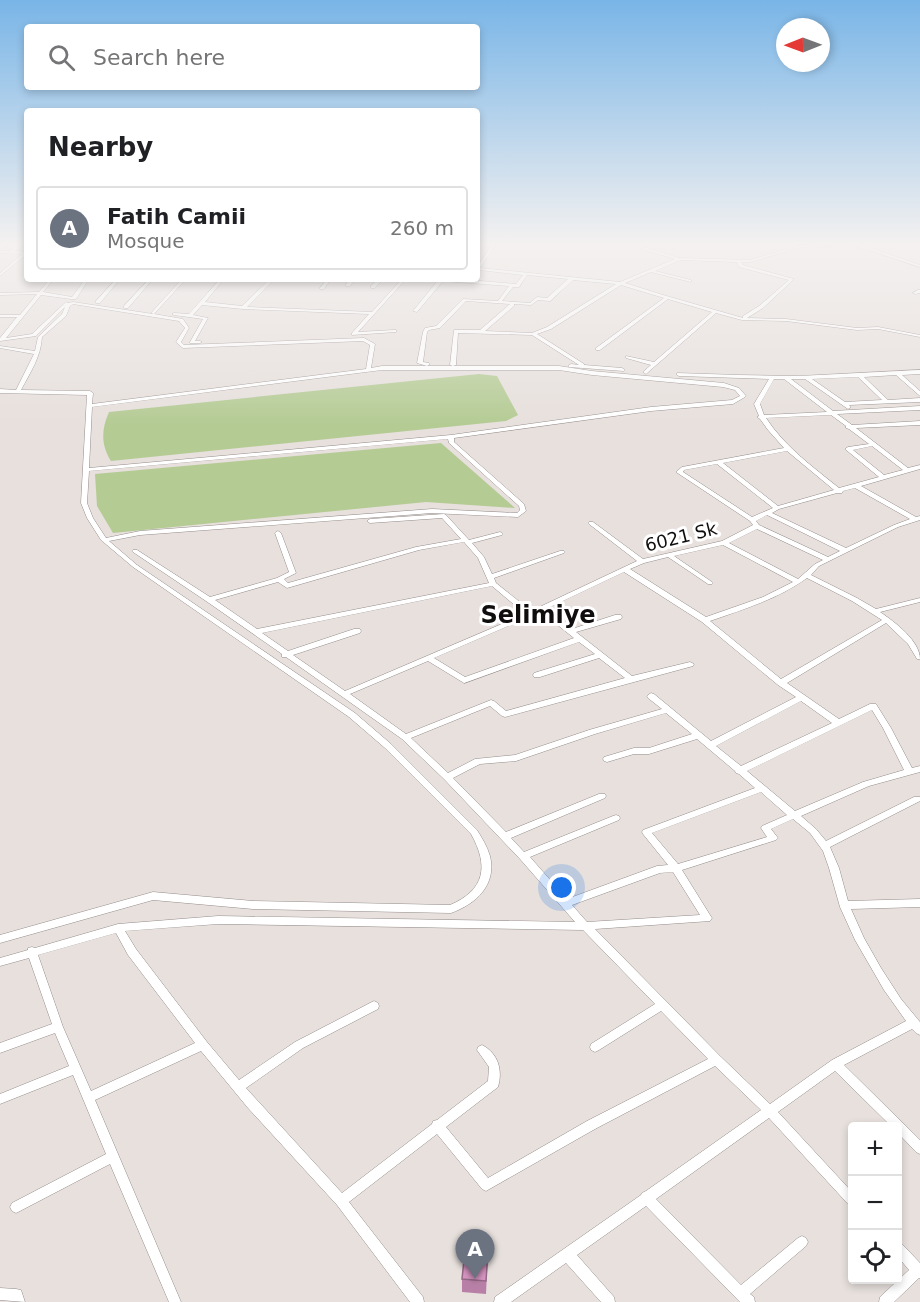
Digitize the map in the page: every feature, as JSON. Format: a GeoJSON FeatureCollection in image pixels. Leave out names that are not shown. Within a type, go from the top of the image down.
{"type":"FeatureCollection","features":[{"type":"Feature","properties":{"kind":"street"},"geometry":{"type":"LineString","coordinates":[[1,340],[31,304]]}},
{"type":"Feature","properties":{"kind":"street"},"geometry":{"type":"LineString","coordinates":[[1,340],[34,335],[67,304]]}},
{"type":"Feature","properties":{"kind":"street"},"geometry":{"type":"LineString","coordinates":[[16,392],[41,344],[40,337],[64,315],[68,305],[74,304]]}},
{"type":"Feature","properties":{"kind":"street"},"geometry":{"type":"LineString","coordinates":[[82,304],[181,320],[187,328],[178,342],[183,346],[364,339],[373,344],[368,370]]}},
{"type":"Feature","properties":{"kind":"street"},"geometry":{"type":"LineString","coordinates":[[108,304],[154,313],[206,318],[192,342],[394,331]]}},
{"type":"Feature","properties":{"kind":"street"},"geometry":{"type":"LineString","coordinates":[[126,307],[129,304]]}},
{"type":"Feature","properties":{"kind":"street"},"geometry":{"type":"LineString","coordinates":[[154,313],[162,304]]}},
{"type":"Feature","properties":{"kind":"street"},"geometry":{"type":"LineString","coordinates":[[190,316],[200,304]]}},
{"type":"Feature","properties":{"kind":"street"},"geometry":{"type":"LineString","coordinates":[[207,304],[243,308],[374,313]]}},
{"type":"Feature","properties":{"kind":"street"},"geometry":{"type":"LineString","coordinates":[[243,308],[247,304]]}},
{"type":"Feature","properties":{"kind":"street"},"geometry":{"type":"LineString","coordinates":[[354,334],[382,304]]}},
{"type":"Feature","properties":{"kind":"street"},"geometry":{"type":"LineString","coordinates":[[415,311],[421,304]]}},
{"type":"Feature","properties":{"kind":"street"},"geometry":{"type":"LineString","coordinates":[[461,304],[438,327],[427,329],[420,363],[583,366],[712,377],[920,372]]}},
{"type":"Feature","properties":{"kind":"street"},"geometry":{"type":"LineString","coordinates":[[481,332],[512,304],[531,304]]}},
{"type":"Feature","properties":{"kind":"street"},"geometry":{"type":"LineString","coordinates":[[453,364],[456,331],[533,334],[549,328],[587,304]]}},
{"type":"Feature","properties":{"kind":"street"},"geometry":{"type":"LineString","coordinates":[[598,349],[659,304]]}},
{"type":"Feature","properties":{"kind":"street"},"geometry":{"type":"LineString","coordinates":[[687,304],[742,319],[786,320],[856,329],[878,328],[920,336]]}},
{"type":"Feature","properties":{"kind":"street"},"geometry":{"type":"LineString","coordinates":[[742,319],[766,304]]}},
{"type":"Feature","properties":{"kind":"street"},"geometry":{"type":"LineString","coordinates":[[646,372],[716,312]]}},
{"type":"Feature","properties":{"kind":"street"},"geometry":{"type":"LineString","coordinates":[[0,316],[21,316]]}},
{"type":"Feature","properties":{"kind":"street"},"geometry":{"type":"LineString","coordinates":[[533,334],[583,366]]}},
{"type":"Feature","properties":{"kind":"street"},"geometry":{"type":"LineString","coordinates":[[0,347],[37,353]]}},
{"type":"Feature","properties":{"kind":"street"},"geometry":{"type":"LineString","coordinates":[[628,357],[655,364]]}},
{"type":"Feature","properties":{"kind":"street"},"geometry":{"type":"LineString","coordinates":[[85,470],[451,437],[632,411],[727,403],[737,401],[743,396],[737,389],[724,385],[559,368],[411,366],[89,406]]}},
{"type":"Feature","properties":{"kind":"street"},"geometry":{"type":"LineString","coordinates":[[898,374],[920,394]]}},
{"type":"Feature","properties":{"kind":"street"},"geometry":{"type":"LineString","coordinates":[[859,375],[894,409]]}},
{"type":"Feature","properties":{"kind":"street"},"geometry":{"type":"LineString","coordinates":[[773,376],[757,404],[760,417],[789,449],[840,492]]}},
{"type":"Feature","properties":{"kind":"street"},"geometry":{"type":"LineString","coordinates":[[784,376],[871,445],[908,471]]}},
{"type":"Feature","properties":{"kind":"street"},"geometry":{"type":"LineString","coordinates":[[806,376],[853,411]]}},
{"type":"Feature","properties":{"kind":"street"},"geometry":{"type":"LineString","coordinates":[[0,392],[90,393],[84,503],[90,518],[105,540],[150,578],[209,615],[371,731],[474,832],[485,851],[486,876],[470,901],[451,909],[253,905],[153,896],[0,939]]}},
{"type":"Feature","properties":{"kind":"street"},"geometry":{"type":"LineString","coordinates":[[844,404],[920,400]]}},
{"type":"Feature","properties":{"kind":"street"},"geometry":{"type":"LineString","coordinates":[[760,417],[920,408]]}},
{"type":"Feature","properties":{"kind":"street"},"geometry":{"type":"LineString","coordinates":[[902,409],[917,423],[920,430]]}},
{"type":"Feature","properties":{"kind":"street"},"geometry":{"type":"LineString","coordinates":[[848,427],[917,423]]}},
{"type":"Feature","properties":{"kind":"street"},"geometry":{"type":"LineString","coordinates":[[105,540],[140,533],[432,511],[499,515],[521,513],[524,509],[522,505],[451,442],[451,437]]}},
{"type":"Feature","properties":{"kind":"street"},"geometry":{"type":"LineString","coordinates":[[871,445],[848,449],[884,478]]}},
{"type":"Feature","properties":{"kind":"street"},"geometry":{"type":"LineString","coordinates":[[789,449],[682,469],[679,472],[752,520],[757,526],[829,560]]}},
{"type":"Feature","properties":{"kind":"street"},"geometry":{"type":"LineString","coordinates":[[718,462],[777,508]]}},
{"type":"Feature","properties":{"kind":"street"},"geometry":{"type":"LineString","coordinates":[[752,520],[777,508],[840,492],[920,467]]}},
{"type":"Feature","properties":{"kind":"street"},"geometry":{"type":"LineString","coordinates":[[857,486],[918,520]]}},
{"type":"Feature","properties":{"kind":"street"},"geometry":{"type":"LineString","coordinates":[[767,513],[846,551]]}},
{"type":"Feature","properties":{"kind":"street"},"geometry":{"type":"LineString","coordinates":[[359,522],[444,516],[481,557],[491,581],[530,615]]}},
{"type":"Feature","properties":{"kind":"street"},"geometry":{"type":"LineString","coordinates":[[705,620],[774,597],[808,576],[817,565],[896,526],[918,520]]}},
{"type":"Feature","properties":{"kind":"street"},"geometry":{"type":"LineString","coordinates":[[591,523],[642,561]]}},
{"type":"Feature","properties":{"kind":"street","name":"6021 Sk"},"geometry":{"type":"LineString","coordinates":[[344,694],[530,615],[642,561],[724,543],[757,526]]}},
{"type":"Feature","properties":{"kind":"street"},"geometry":{"type":"LineString","coordinates":[[209,599],[293,573],[278,533]]}},
{"type":"Feature","properties":{"kind":"street"},"geometry":{"type":"LineString","coordinates":[[279,579],[287,586],[418,548],[500,534]]}},
{"type":"Feature","properties":{"kind":"street"},"geometry":{"type":"LineString","coordinates":[[724,543],[797,581]]}},
{"type":"Feature","properties":{"kind":"street"},"geometry":{"type":"LineString","coordinates":[[135,551],[209,599],[405,738],[447,777],[567,903],[585,926],[716,1060],[769,1110],[848,1196]]}},
{"type":"Feature","properties":{"kind":"street"},"geometry":{"type":"LineString","coordinates":[[256,632],[491,581],[562,552]]}},
{"type":"Feature","properties":{"kind":"street"},"geometry":{"type":"LineString","coordinates":[[670,556],[710,583]]}},
{"type":"Feature","properties":{"kind":"street"},"geometry":{"type":"LineString","coordinates":[[626,570],[705,620],[781,683],[837,722]]}},
{"type":"Feature","properties":{"kind":"street"},"geometry":{"type":"LineString","coordinates":[[808,576],[842,592],[873,612],[910,639],[920,657]]}},
{"type":"Feature","properties":{"kind":"street"},"geometry":{"type":"LineString","coordinates":[[873,612],[920,600]]}},
{"type":"Feature","properties":{"kind":"street"},"geometry":{"type":"LineString","coordinates":[[542,609],[631,679]]}},
{"type":"Feature","properties":{"kind":"street"},"geometry":{"type":"LineString","coordinates":[[570,632],[618,617]]}},
{"type":"Feature","properties":{"kind":"street"},"geometry":{"type":"LineString","coordinates":[[781,683],[885,621]]}},
{"type":"Feature","properties":{"kind":"street"},"geometry":{"type":"LineString","coordinates":[[285,655],[357,631]]}},
{"type":"Feature","properties":{"kind":"street"},"geometry":{"type":"LineString","coordinates":[[429,658],[464,680],[579,639]]}},
{"type":"Feature","properties":{"kind":"street"},"geometry":{"type":"LineString","coordinates":[[537,675],[600,655]]}},
{"type":"Feature","properties":{"kind":"street"},"geometry":{"type":"LineString","coordinates":[[405,738],[491,703],[505,714],[690,664]]}},
{"type":"Feature","properties":{"kind":"street"},"geometry":{"type":"LineString","coordinates":[[500,1302],[836,1064],[917,1026],[886,986],[861,942],[845,905],[834,861],[826,845],[813,831],[651,696]]}},
{"type":"Feature","properties":{"kind":"street"},"geometry":{"type":"LineString","coordinates":[[710,745],[802,697]]}},
{"type":"Feature","properties":{"kind":"street"},"geometry":{"type":"LineString","coordinates":[[740,771],[873,706],[909,771]]}},
{"type":"Feature","properties":{"kind":"street"},"geometry":{"type":"LineString","coordinates":[[447,777],[478,761],[516,758],[592,732],[668,710]]}},
{"type":"Feature","properties":{"kind":"street"},"geometry":{"type":"LineString","coordinates":[[608,759],[634,751],[649,751],[699,735]]}},
{"type":"Feature","properties":{"kind":"street"},"geometry":{"type":"LineString","coordinates":[[567,903],[660,869],[676,868],[773,838],[765,828],[866,784],[920,769]]}},
{"type":"Feature","properties":{"kind":"street"},"geometry":{"type":"LineString","coordinates":[[0,962],[118,928],[218,920],[585,926],[707,918],[676,868],[646,832],[761,789]]}},
{"type":"Feature","properties":{"kind":"street"},"geometry":{"type":"LineString","coordinates":[[504,837],[602,796]]}},
{"type":"Feature","properties":{"kind":"street"},"geometry":{"type":"LineString","coordinates":[[826,845],[917,799]]}},
{"type":"Feature","properties":{"kind":"street"},"geometry":{"type":"LineString","coordinates":[[523,856],[616,818]]}},
{"type":"Feature","properties":{"kind":"street"},"geometry":{"type":"LineString","coordinates":[[845,905],[920,903]]}},
{"type":"Feature","properties":{"kind":"street"},"geometry":{"type":"LineString","coordinates":[[118,928],[132,952],[203,1045],[341,1201],[418,1302]]}},
{"type":"Feature","properties":{"kind":"street"},"geometry":{"type":"LineString","coordinates":[[32,951],[75,1069],[89,1097],[112,1157],[175,1302]]}},
{"type":"Feature","properties":{"kind":"street"},"geometry":{"type":"LineString","coordinates":[[595,1047],[662,1005]]}},
{"type":"Feature","properties":{"kind":"street"},"geometry":{"type":"LineString","coordinates":[[238,1087],[299,1045],[374,1006]]}},
{"type":"Feature","properties":{"kind":"street"},"geometry":{"type":"LineString","coordinates":[[0,1048],[58,1027]]}},
{"type":"Feature","properties":{"kind":"street"},"geometry":{"type":"LineString","coordinates":[[89,1097],[203,1045]]}},
{"type":"Feature","properties":{"kind":"street"},"geometry":{"type":"LineString","coordinates":[[341,1201],[494,1083],[494,1065],[482,1050]]}},
{"type":"Feature","properties":{"kind":"street"},"geometry":{"type":"LineString","coordinates":[[437,1125],[486,1185],[591,1125],[716,1060]]}},
{"type":"Feature","properties":{"kind":"street"},"geometry":{"type":"LineString","coordinates":[[836,1064],[920,1148]]}},
{"type":"Feature","properties":{"kind":"street"},"geometry":{"type":"LineString","coordinates":[[0,1099],[75,1069]]}},
{"type":"Feature","properties":{"kind":"street"},"geometry":{"type":"LineString","coordinates":[[16,1207],[112,1157]]}},
{"type":"Feature","properties":{"kind":"street"},"geometry":{"type":"LineString","coordinates":[[646,1197],[745,1298],[802,1242]]}},
{"type":"Feature","properties":{"kind":"street"},"geometry":{"type":"LineString","coordinates":[[885,1302],[919,1271],[902,1253]]}},
{"type":"Feature","properties":{"kind":"street"},"geometry":{"type":"LineString","coordinates":[[568,1255],[609,1302]]}},
{"type":"Feature","properties":{"kind":"street"},"geometry":{"type":"LineString","coordinates":[[0,1294],[16,1295],[19,1302]]}},
{"type":"Feature","properties":{"kind":"green space"},"geometry":{"type":"Polygon","coordinates":[[[479,374],[497,376],[518,415],[506,421],[111,461],[104,443],[103,431],[109,412],[479,374]]]}},
{"type":"Feature","properties":{"kind":"green space"},"geometry":{"type":"Polygon","coordinates":[[[441,443],[515,508],[426,502],[113,533],[97,506],[95,474],[441,443]]]}},
{"type":"Feature","properties":{"kind":"building"},"geometry":{"type":"Polygon","coordinates":[[[465,1250],[488,1251],[486,1281],[462,1279],[465,1250]]]}},
{"type":"Feature","properties":{"kind":"place","name":"Fatih Camii"},"geometry":{"type":"Point","coordinates":[475,1279]}},
{"type":"Feature","properties":{"kind":"district","name":"Selimiye"},"geometry":{"type":"Point","coordinates":[538,615]}}]}
